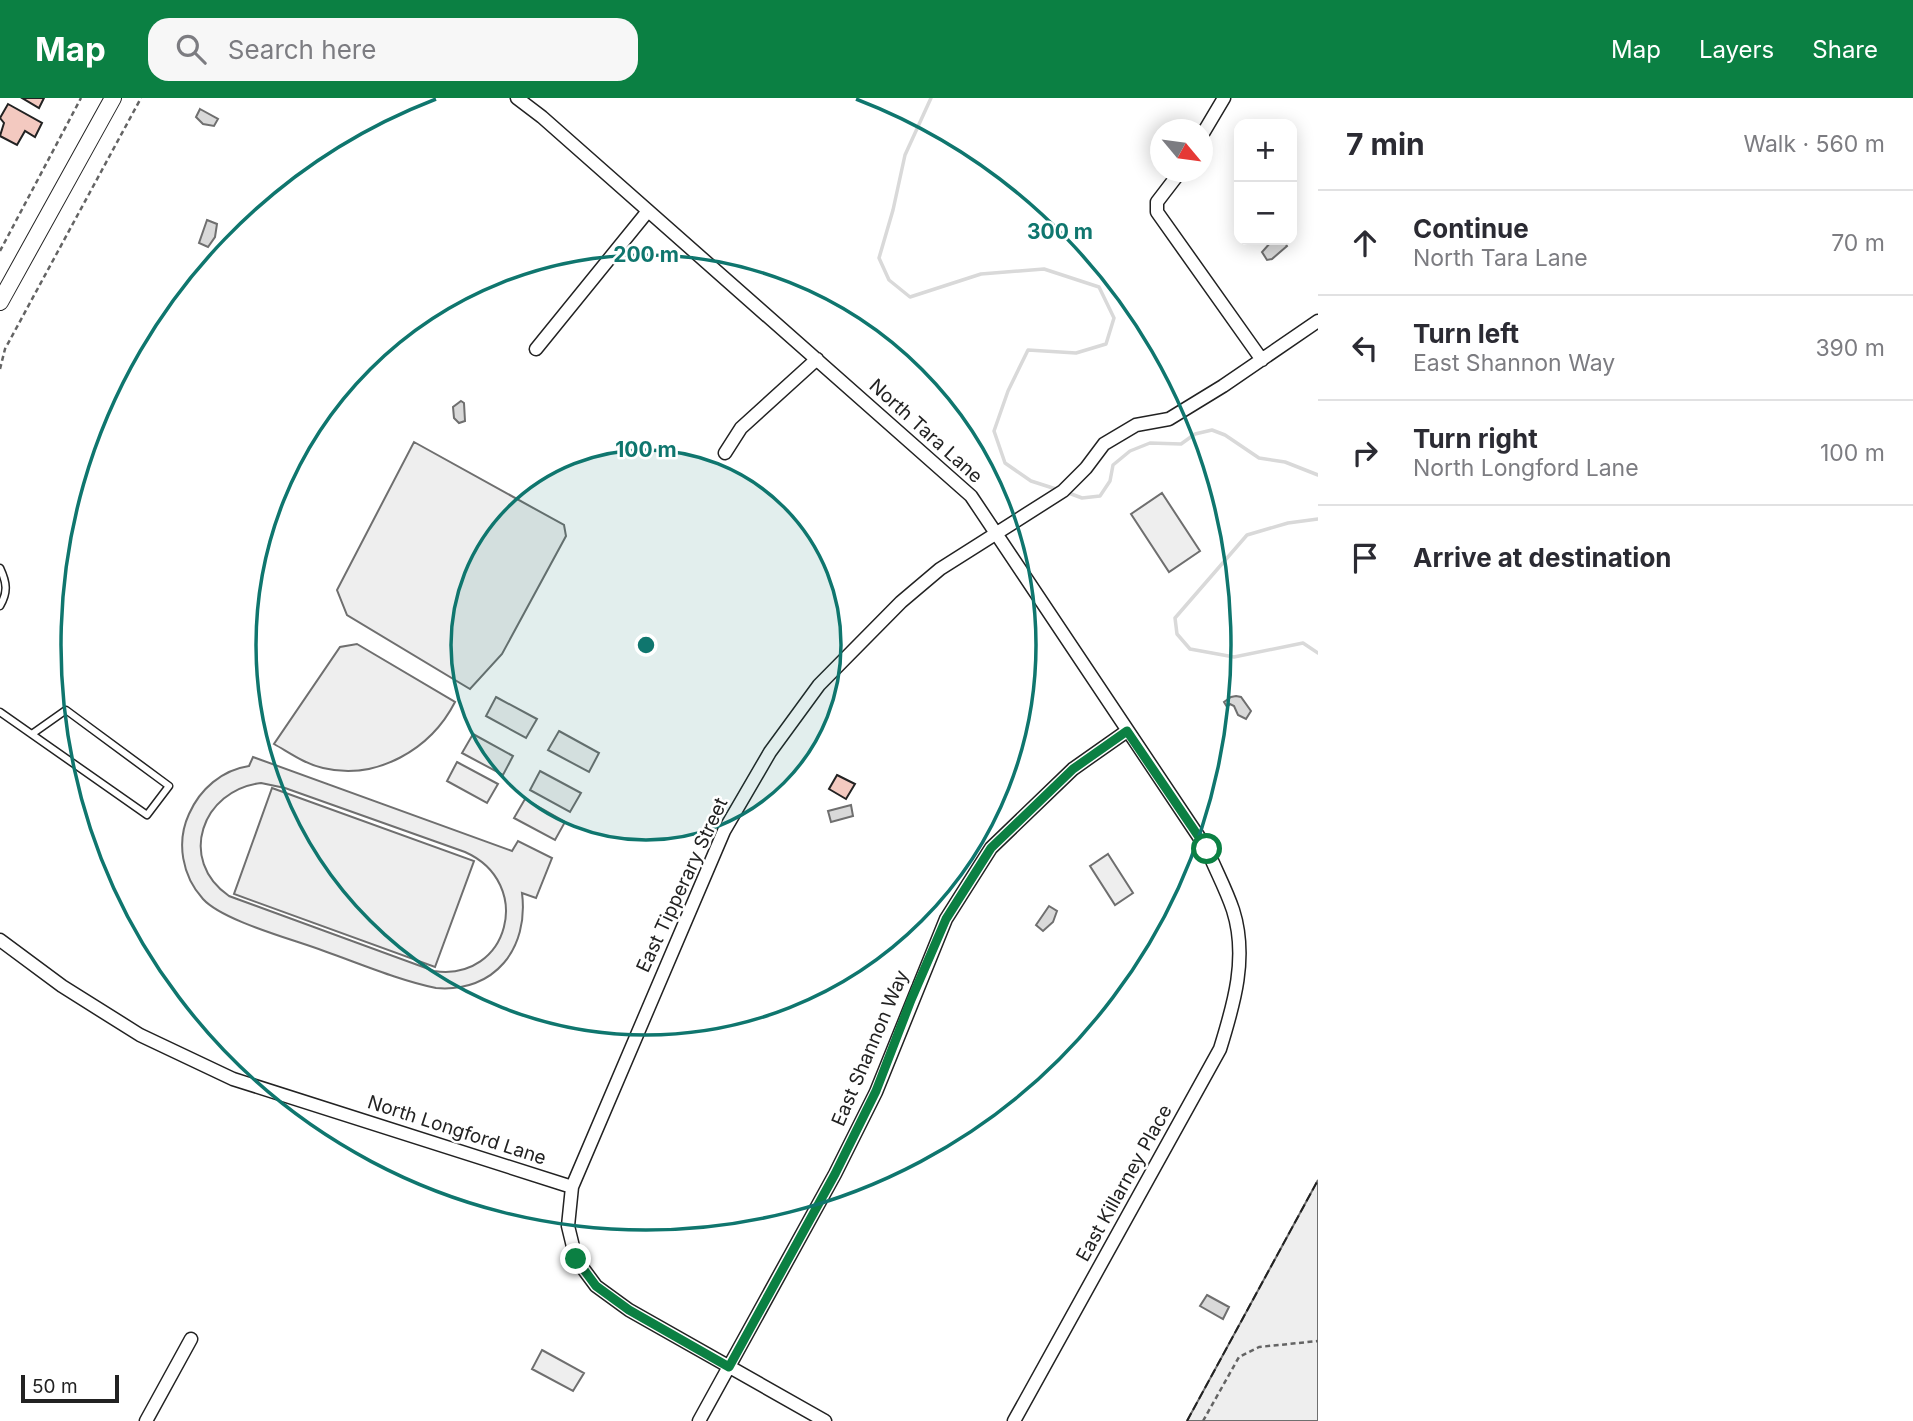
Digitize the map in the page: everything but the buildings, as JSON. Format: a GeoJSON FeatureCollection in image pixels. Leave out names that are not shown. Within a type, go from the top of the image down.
{"type":"FeatureCollection","features":[{"type":"Feature","properties":{"kind":"main road"},"geometry":{"type":"LineString","coordinates":[[0,302],[113,98]]}},
{"type":"Feature","properties":{"kind":"street","name":"North Tara Lane"},"geometry":{"type":"LineString","coordinates":[[517,98],[542,117],[971,496],[1207,849],[1234,911],[1240,954]]}},
{"type":"Feature","properties":{"kind":"street"},"geometry":{"type":"LineString","coordinates":[[1211,119],[1223,98]]}},
{"type":"Feature","properties":{"kind":"street"},"geometry":{"type":"LineString","coordinates":[[1172,182],[1164,191],[1157,212],[1262,360]]}},
{"type":"Feature","properties":{"kind":"street"},"geometry":{"type":"LineString","coordinates":[[536,349],[648,211]]}},
{"type":"Feature","properties":{"kind":"street","name":"East Tipperary Street"},"geometry":{"type":"LineString","coordinates":[[572,1187],[724,831],[770,752],[819,685],[901,602],[940,569],[1063,491],[1086,468],[1104,444],[1136,425],[1169,419],[1318,321]]}},
{"type":"Feature","properties":{"kind":"street"},"geometry":{"type":"LineString","coordinates":[[725,453],[741,428],[817,359]]}},
{"type":"Feature","properties":{"kind":"street","name":"East Shannon Way"},"geometry":{"type":"LineString","coordinates":[[699,1421],[835,1174],[871,1103],[946,919],[991,848],[1073,769],[1127,731]]}},
{"type":"Feature","properties":{"kind":"street","name":"North Longford Lane"},"geometry":{"type":"LineString","coordinates":[[0,940],[62,986],[140,1035],[233,1079],[572,1187]]}},
{"type":"Feature","properties":{"kind":"street","name":"East Killarney Place"},"geometry":{"type":"LineString","coordinates":[[1014,1421],[1220,1049],[1234,1006],[1240,954]]}},
{"type":"Feature","properties":{"kind":"street"},"geometry":{"type":"LineString","coordinates":[[572,1187],[568,1226],[570,1237],[576,1259],[596,1286],[629,1310],[825,1421]]}},
{"type":"Feature","properties":{"kind":"street"},"geometry":{"type":"LineString","coordinates":[[146,1421],[191,1339]]}},
{"type":"Feature","properties":{"kind":"lane"},"geometry":{"type":"LineString","coordinates":[[0,568],[6,582],[6,596],[0,606]]}},
{"type":"Feature","properties":{"kind":"lane"},"geometry":{"type":"LineString","coordinates":[[0,712],[147,814],[169,786],[66,710],[32,734]]}},
{"type":"Feature","properties":{"kind":"path"},"geometry":{"type":"LineString","coordinates":[[0,251],[81,98]]}},
{"type":"Feature","properties":{"kind":"path"},"geometry":{"type":"LineString","coordinates":[[0,369],[5,349],[141,98]]}},
{"type":"Feature","properties":{"kind":"path"},"geometry":{"type":"LineString","coordinates":[[1203,1421],[1239,1357],[1259,1347],[1318,1341]]}},
{"type":"Feature","properties":{"kind":"shaded area"},"geometry":{"type":"Polygon","coordinates":[[[200,109],[218,119],[214,126],[203,124],[196,117],[200,109]]]}},
{"type":"Feature","properties":{"kind":"shaded area"},"geometry":{"type":"Polygon","coordinates":[[[207,220],[217,224],[215,237],[208,247],[199,243],[207,220]]]}},
{"type":"Feature","properties":{"kind":"shaded area"},"geometry":{"type":"Polygon","coordinates":[[[1268,245],[1287,246],[1272,259],[1267,260],[1262,252],[1268,245]]]}},
{"type":"Feature","properties":{"kind":"shaded area"},"geometry":{"type":"Polygon","coordinates":[[[461,401],[464,403],[465,421],[459,423],[454,418],[453,407],[461,401]]]}},
{"type":"Feature","properties":{"kind":"shaded area"},"geometry":{"type":"Polygon","coordinates":[[[414,442],[564,525],[566,536],[502,654],[470,689],[347,615],[337,590],[414,442]]]}},
{"type":"Feature","properties":{"kind":"shaded area"},"geometry":{"type":"Polygon","coordinates":[[[1162,493],[1200,551],[1169,572],[1131,514],[1162,493]]]}},
{"type":"Feature","properties":{"kind":"shaded area"},"geometry":{"type":"Polygon","coordinates":[[[357,644],[455,702],[445,719],[417,747],[400,758],[363,770],[343,771],[316,766],[274,744],[340,647],[357,644]]]}},
{"type":"Feature","properties":{"kind":"shaded area"},"geometry":{"type":"Polygon","coordinates":[[[1236,696],[1241,697],[1251,711],[1246,719],[1238,715],[1234,706],[1230,704],[1227,707],[1224,702],[1236,696]]]}},
{"type":"Feature","properties":{"kind":"shaded area"},"geometry":{"type":"Polygon","coordinates":[[[496,697],[537,719],[526,738],[486,716],[496,697]]]}},
{"type":"Feature","properties":{"kind":"shaded area"},"geometry":{"type":"Polygon","coordinates":[[[559,731],[599,753],[589,772],[548,750],[559,731]]]}},
{"type":"Feature","properties":{"kind":"shaded area"},"geometry":{"type":"Polygon","coordinates":[[[473,734],[513,756],[503,775],[462,753],[473,734]]]}},
{"type":"Feature","properties":{"kind":"shaded area"},"geometry":{"type":"Polygon","coordinates":[[[253,757],[512,851],[518,841],[552,858],[536,898],[522,893],[520,932],[504,963],[491,975],[475,983],[457,988],[436,988],[259,929],[213,907],[196,890],[186,869],[182,847],[185,825],[199,797],[213,782],[239,768],[249,766],[253,757]],[[261,783],[241,788],[211,812],[203,829],[201,846],[204,864],[213,881],[229,896],[434,971],[460,970],[480,961],[495,946],[504,927],[506,906],[500,885],[487,866],[465,852],[285,788],[261,783]]]}},
{"type":"Feature","properties":{"kind":"shaded area"},"geometry":{"type":"Polygon","coordinates":[[[457,762],[498,784],[487,803],[447,781],[457,762]]]}},
{"type":"Feature","properties":{"kind":"shaded area"},"geometry":{"type":"Polygon","coordinates":[[[540,771],[581,793],[570,812],[530,790],[540,771]]]}},
{"type":"Feature","properties":{"kind":"shaded area"},"geometry":{"type":"Polygon","coordinates":[[[272,788],[474,861],[435,967],[234,894],[272,788]]]}},
{"type":"Feature","properties":{"kind":"shaded area"},"geometry":{"type":"Polygon","coordinates":[[[525,799],[565,822],[555,840],[514,818],[525,799]]]}},
{"type":"Feature","properties":{"kind":"shaded area"},"geometry":{"type":"Polygon","coordinates":[[[851,805],[853,816],[831,822],[828,811],[851,805]]]}},
{"type":"Feature","properties":{"kind":"shaded area"},"geometry":{"type":"Polygon","coordinates":[[[1108,854],[1133,893],[1115,905],[1090,866],[1108,854]]]}},
{"type":"Feature","properties":{"kind":"shaded area"},"geometry":{"type":"Polygon","coordinates":[[[1049,906],[1057,911],[1053,922],[1043,931],[1036,925],[1049,906]]]}},
{"type":"Feature","properties":{"kind":"shaded area"},"geometry":{"type":"Polygon","coordinates":[[[1318,1180],[1318,1421],[1187,1421],[1318,1180]]]}},
{"type":"Feature","properties":{"kind":"shaded area"},"geometry":{"type":"Polygon","coordinates":[[[1207,1295],[1229,1307],[1223,1319],[1200,1306],[1207,1295]]]}},
{"type":"Feature","properties":{"kind":"shaded area"},"geometry":{"type":"Polygon","coordinates":[[[542,1350],[584,1373],[573,1391],[532,1369],[542,1350]]]}},
{"type":"Feature","properties":{"kind":"waterway"},"geometry":{"type":"LineString","coordinates":[[931,98],[905,155],[879,258],[889,280],[910,297],[981,274],[1044,269],[1099,287],[1114,318],[1106,344],[1076,353],[1028,350],[1008,391],[994,431],[1005,463],[1031,481],[1059,490]]}},
{"type":"Feature","properties":{"kind":"waterway"},"geometry":{"type":"LineString","coordinates":[[1066,492],[1082,498],[1100,496],[1110,481],[1113,465],[1130,451],[1150,443],[1181,444],[1195,434],[1212,430],[1225,435],[1259,458],[1285,462],[1318,475]]}},
{"type":"Feature","properties":{"kind":"waterway"},"geometry":{"type":"LineString","coordinates":[[1318,519],[1288,523],[1247,535],[1175,618],[1177,634],[1190,649],[1234,657],[1303,643],[1318,653]]}},
{"type":"Feature","properties":{"kind":"fence"},"geometry":{"type":"LineString","coordinates":[[1187,1421],[1318,1180]]}},
{"type":"Feature","properties":{"kind":"route"},"geometry":{"type":"LineString","coordinates":[[576,1259],[596,1286],[629,1310],[729,1367],[835,1174],[876,1091],[946,919],[991,848],[1073,769],[1127,731],[1207,849]]}}]}
